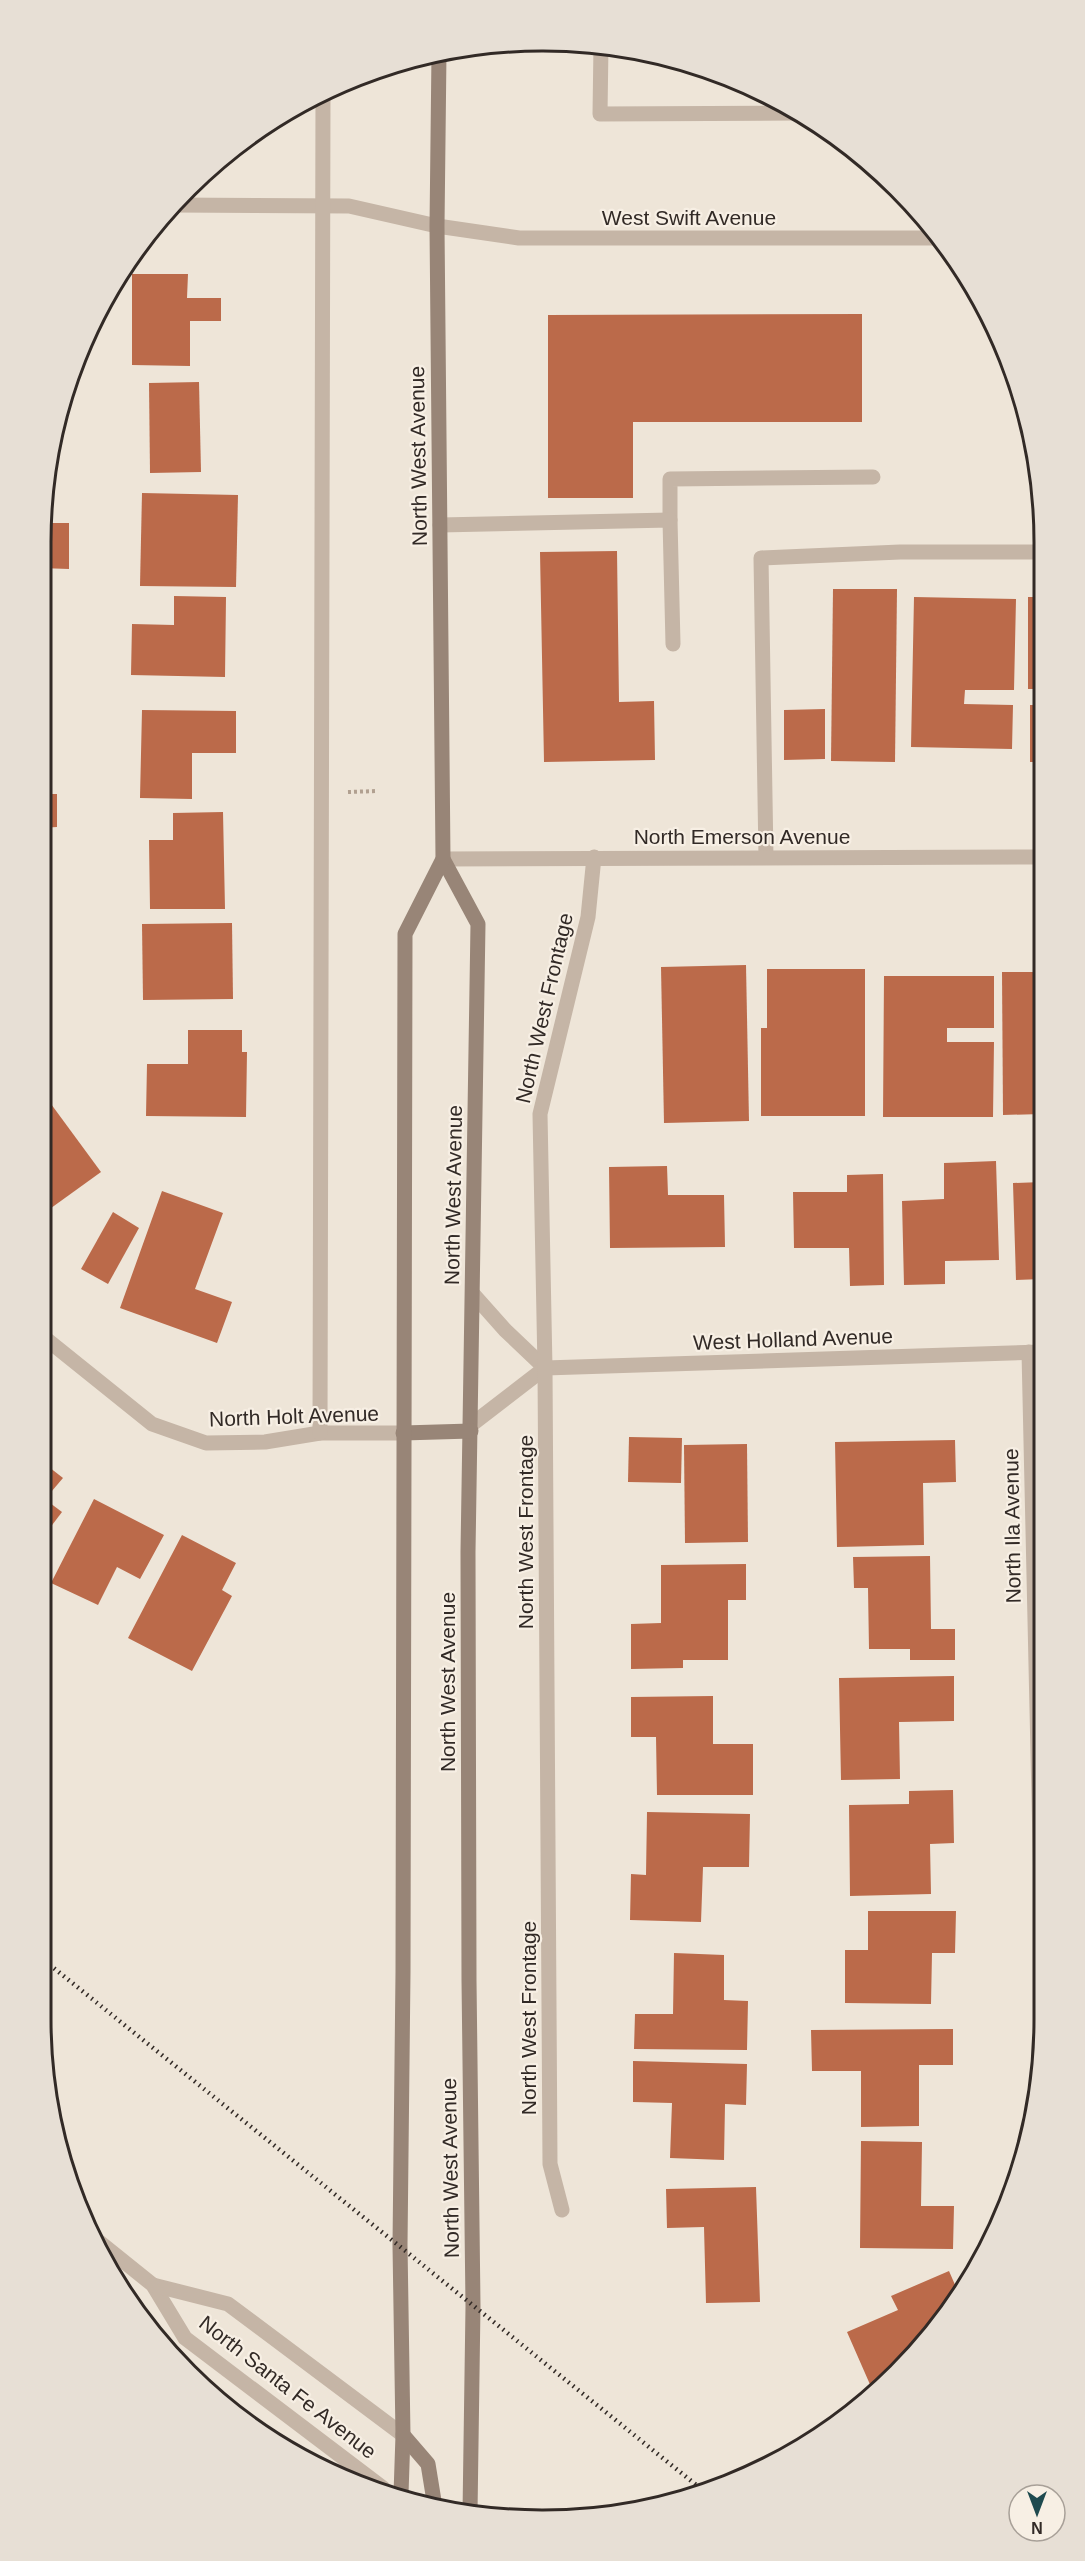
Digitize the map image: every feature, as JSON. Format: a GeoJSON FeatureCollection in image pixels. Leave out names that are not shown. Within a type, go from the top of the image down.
{"type":"FeatureCollection","features":[{"type":"Feature","properties":{"kind":"main road","name":"North West Avenue"},"geometry":{"type":"LineString","coordinates":[[401,2489],[405,934],[443,859],[437,226],[439,62]]}},
{"type":"Feature","properties":{"kind":"main road","name":"North West Avenue"},"geometry":{"type":"LineString","coordinates":[[443,859],[478,924],[468,1552],[473,2306],[470,2505]]}},
{"type":"Feature","properties":{"kind":"main road"},"geometry":{"type":"LineString","coordinates":[[403,1432],[471,1428]]}},
{"type":"Feature","properties":{"kind":"main road"},"geometry":{"type":"LineString","coordinates":[[403,2435],[428,2464],[433,2498]]}},
{"type":"Feature","properties":{"kind":"street"},"geometry":{"type":"LineString","coordinates":[[601,54],[600,114],[779,112]]}},
{"type":"Feature","properties":{"kind":"street"},"geometry":{"type":"LineString","coordinates":[[320,1433],[323,103]]}},
{"type":"Feature","properties":{"kind":"street"},"geometry":{"type":"LineString","coordinates":[[185,205],[349,206],[437,226]]}},
{"type":"Feature","properties":{"kind":"street","name":"West Swift Avenue"},"geometry":{"type":"LineString","coordinates":[[437,226],[519,238],[928,238]]}},
{"type":"Feature","properties":{"kind":"street"},"geometry":{"type":"LineString","coordinates":[[673,644],[670,479],[873,477]]}},
{"type":"Feature","properties":{"kind":"street"},"geometry":{"type":"LineString","coordinates":[[440,525],[670,520]]}},
{"type":"Feature","properties":{"kind":"street"},"geometry":{"type":"LineString","coordinates":[[766,857],[761,558],[900,552],[1034,552]]}},
{"type":"Feature","properties":{"kind":"street","name":"North West Frontage"},"geometry":{"type":"LineString","coordinates":[[562,2210],[550,2164],[545,1368],[540,1114],[588,917],[594,857]]}},
{"type":"Feature","properties":{"kind":"street","name":"North Emerson Avenue"},"geometry":{"type":"LineString","coordinates":[[443,859],[1034,857]]}},
{"type":"Feature","properties":{"kind":"street"},"geometry":{"type":"LineString","coordinates":[[471,1428],[545,1368],[505,1330],[473,1294]]}},
{"type":"Feature","properties":{"kind":"street","name":"North Holt Avenue"},"geometry":{"type":"LineString","coordinates":[[51,1344],[152,1424],[206,1443],[265,1442],[320,1433],[403,1432]]}},
{"type":"Feature","properties":{"kind":"street","name":"West Holland Avenue"},"geometry":{"type":"LineString","coordinates":[[545,1368],[1034,1352]]}},
{"type":"Feature","properties":{"kind":"street","name":"North Santa Fe Avenue"},"geometry":{"type":"LineString","coordinates":[[110,2250],[153,2285],[185,2338],[371,2479]]}},
{"type":"Feature","properties":{"kind":"street","name":"North Santa Fe Avenue"},"geometry":{"type":"LineString","coordinates":[[153,2285],[228,2304],[403,2435]]}},
{"type":"Feature","properties":{"kind":"path"},"geometry":{"type":"LineString","coordinates":[[348,792],[378,791]]}},
{"type":"Feature","properties":{"kind":"building"},"geometry":{"type":"Polygon","coordinates":[[[132,274],[188,274],[187,298],[221,298],[221,321],[190,321],[190,366],[132,365],[132,274]]]}},
{"type":"Feature","properties":{"kind":"building"},"geometry":{"type":"Polygon","coordinates":[[[862,314],[862,422],[633,422],[633,498],[548,498],[548,315],[862,314]]]}},
{"type":"Feature","properties":{"kind":"building"},"geometry":{"type":"Polygon","coordinates":[[[199,382],[201,472],[150,473],[149,383],[199,382]]]}},
{"type":"Feature","properties":{"kind":"building"},"geometry":{"type":"Polygon","coordinates":[[[142,493],[238,495],[236,587],[140,586],[142,493]]]}},
{"type":"Feature","properties":{"kind":"building"},"geometry":{"type":"Polygon","coordinates":[[[52,523],[69,523],[69,569],[51,568],[52,523]]]}},
{"type":"Feature","properties":{"kind":"building"},"geometry":{"type":"Polygon","coordinates":[[[617,551],[619,702],[654,701],[655,760],[544,762],[540,552],[617,551]]]}},
{"type":"Feature","properties":{"kind":"building"},"geometry":{"type":"Polygon","coordinates":[[[833,589],[897,589],[895,762],[831,761],[833,589]]]}},
{"type":"Feature","properties":{"kind":"building"},"geometry":{"type":"Polygon","coordinates":[[[174,596],[226,597],[225,677],[131,675],[132,624],[174,625],[174,596]]]}},
{"type":"Feature","properties":{"kind":"building"},"geometry":{"type":"Polygon","coordinates":[[[914,597],[1016,599],[1014,690],[965,690],[964,704],[1013,705],[1012,749],[911,747],[914,597]]]}},
{"type":"Feature","properties":{"kind":"building"},"geometry":{"type":"Polygon","coordinates":[[[1028,597],[1034,597],[1034,689],[1028,689],[1028,597]]]}},
{"type":"Feature","properties":{"kind":"building"},"geometry":{"type":"Polygon","coordinates":[[[1030,705],[1034,705],[1034,762],[1030,762],[1030,705]]]}},
{"type":"Feature","properties":{"kind":"building"},"geometry":{"type":"Polygon","coordinates":[[[825,709],[825,759],[784,760],[784,710],[825,709]]]}},
{"type":"Feature","properties":{"kind":"building"},"geometry":{"type":"Polygon","coordinates":[[[142,710],[236,711],[236,753],[192,753],[192,799],[140,798],[142,710]]]}},
{"type":"Feature","properties":{"kind":"building"},"geometry":{"type":"Polygon","coordinates":[[[51,794],[57,794],[57,827],[51,827],[51,794]]]}},
{"type":"Feature","properties":{"kind":"building"},"geometry":{"type":"Polygon","coordinates":[[[223,812],[225,909],[150,909],[149,840],[173,840],[173,813],[223,812]]]}},
{"type":"Feature","properties":{"kind":"building"},"geometry":{"type":"Polygon","coordinates":[[[232,923],[233,999],[143,1000],[142,924],[232,923]]]}},
{"type":"Feature","properties":{"kind":"building"},"geometry":{"type":"Polygon","coordinates":[[[746,965],[749,1121],[664,1123],[661,967],[746,965]]]}},
{"type":"Feature","properties":{"kind":"building"},"geometry":{"type":"Polygon","coordinates":[[[767,969],[865,969],[865,1116],[761,1116],[761,1028],[767,1028],[767,969]]]}},
{"type":"Feature","properties":{"kind":"building"},"geometry":{"type":"Polygon","coordinates":[[[1002,972],[1034,972],[1034,1114],[1003,1115],[1002,972]]]}},
{"type":"Feature","properties":{"kind":"building"},"geometry":{"type":"Polygon","coordinates":[[[884,976],[994,976],[994,1028],[947,1028],[947,1042],[994,1042],[993,1117],[883,1117],[884,976]]]}},
{"type":"Feature","properties":{"kind":"building"},"geometry":{"type":"Polygon","coordinates":[[[188,1030],[242,1030],[242,1052],[247,1052],[246,1117],[146,1116],[147,1064],[188,1064],[188,1030]]]}},
{"type":"Feature","properties":{"kind":"building"},"geometry":{"type":"Polygon","coordinates":[[[51,1104],[101,1172],[51,1208],[51,1104]]]}},
{"type":"Feature","properties":{"kind":"building"},"geometry":{"type":"Polygon","coordinates":[[[996,1161],[999,1260],[945,1261],[945,1284],[904,1285],[902,1201],[944,1199],[944,1163],[996,1161]]]}},
{"type":"Feature","properties":{"kind":"building"},"geometry":{"type":"Polygon","coordinates":[[[667,1166],[668,1195],[724,1195],[725,1247],[610,1248],[609,1167],[667,1166]]]}},
{"type":"Feature","properties":{"kind":"building"},"geometry":{"type":"Polygon","coordinates":[[[883,1174],[884,1285],[850,1286],[849,1248],[794,1248],[793,1192],[847,1192],[847,1175],[883,1174]]]}},
{"type":"Feature","properties":{"kind":"building"},"geometry":{"type":"Polygon","coordinates":[[[1034,1182],[1034,1279],[1016,1280],[1013,1183],[1034,1182]]]}},
{"type":"Feature","properties":{"kind":"building"},"geometry":{"type":"Polygon","coordinates":[[[162,1191],[223,1213],[195,1289],[232,1302],[217,1343],[120,1308],[162,1191]]]}},
{"type":"Feature","properties":{"kind":"building"},"geometry":{"type":"Polygon","coordinates":[[[113,1212],[139,1228],[108,1284],[81,1269],[113,1212]]]}},
{"type":"Feature","properties":{"kind":"building"},"geometry":{"type":"Polygon","coordinates":[[[629,1437],[682,1438],[681,1483],[628,1482],[629,1437]]]}},
{"type":"Feature","properties":{"kind":"building"},"geometry":{"type":"Polygon","coordinates":[[[955,1440],[956,1482],[923,1483],[924,1545],[837,1547],[835,1442],[955,1440]]]}},
{"type":"Feature","properties":{"kind":"building"},"geometry":{"type":"Polygon","coordinates":[[[747,1444],[748,1542],[685,1543],[684,1445],[747,1444]]]}},
{"type":"Feature","properties":{"kind":"building"},"geometry":{"type":"Polygon","coordinates":[[[51,1469],[63,1478],[51,1492],[51,1469]]]}},
{"type":"Feature","properties":{"kind":"building"},"geometry":{"type":"Polygon","coordinates":[[[94,1499],[164,1535],[140,1579],[117,1567],[98,1605],[51,1583],[94,1499]]]}},
{"type":"Feature","properties":{"kind":"building"},"geometry":{"type":"Polygon","coordinates":[[[51,1504],[62,1512],[51,1526],[51,1504]]]}},
{"type":"Feature","properties":{"kind":"building"},"geometry":{"type":"Polygon","coordinates":[[[182,1535],[236,1563],[222,1590],[232,1596],[192,1671],[128,1638],[182,1535]]]}},
{"type":"Feature","properties":{"kind":"building"},"geometry":{"type":"Polygon","coordinates":[[[930,1556],[931,1629],[955,1629],[955,1660],[910,1660],[910,1649],[869,1649],[868,1588],[854,1588],[853,1557],[930,1556]]]}},
{"type":"Feature","properties":{"kind":"building"},"geometry":{"type":"Polygon","coordinates":[[[746,1564],[746,1600],[728,1600],[728,1660],[683,1660],[683,1668],[631,1669],[631,1624],[661,1623],[661,1565],[746,1564]]]}},
{"type":"Feature","properties":{"kind":"building"},"geometry":{"type":"Polygon","coordinates":[[[954,1676],[954,1721],[899,1722],[900,1779],[841,1780],[839,1678],[954,1676]]]}},
{"type":"Feature","properties":{"kind":"building"},"geometry":{"type":"Polygon","coordinates":[[[713,1696],[713,1744],[753,1744],[753,1795],[657,1795],[656,1737],[631,1737],[631,1697],[713,1696]]]}},
{"type":"Feature","properties":{"kind":"building"},"geometry":{"type":"Polygon","coordinates":[[[953,1790],[954,1843],[930,1844],[931,1894],[850,1896],[849,1805],[909,1804],[909,1791],[953,1790]]]}},
{"type":"Feature","properties":{"kind":"building"},"geometry":{"type":"Polygon","coordinates":[[[647,1812],[750,1814],[749,1867],[703,1867],[701,1922],[630,1920],[631,1874],[646,1875],[647,1812]]]}},
{"type":"Feature","properties":{"kind":"building"},"geometry":{"type":"Polygon","coordinates":[[[868,1911],[956,1911],[955,1953],[932,1953],[931,2004],[845,2003],[845,1950],[868,1950],[868,1911]]]}},
{"type":"Feature","properties":{"kind":"building"},"geometry":{"type":"Polygon","coordinates":[[[674,1953],[724,1955],[724,2000],[748,2001],[747,2050],[634,2049],[635,2014],[673,2014],[674,1953]]]}},
{"type":"Feature","properties":{"kind":"building"},"geometry":{"type":"Polygon","coordinates":[[[953,2029],[953,2065],[919,2065],[919,2126],[861,2127],[861,2071],[812,2071],[811,2030],[953,2029]]]}},
{"type":"Feature","properties":{"kind":"building"},"geometry":{"type":"Polygon","coordinates":[[[633,2061],[747,2064],[746,2105],[725,2104],[724,2160],[670,2158],[672,2103],[633,2102],[633,2061]]]}},
{"type":"Feature","properties":{"kind":"building"},"geometry":{"type":"Polygon","coordinates":[[[861,2141],[922,2142],[921,2206],[954,2206],[953,2249],[860,2248],[861,2141]]]}},
{"type":"Feature","properties":{"kind":"building"},"geometry":{"type":"Polygon","coordinates":[[[756,2187],[760,2302],[706,2303],[704,2227],[667,2228],[666,2189],[756,2187]]]}},
{"type":"Feature","properties":{"kind":"building"},"geometry":{"type":"Polygon","coordinates":[[[949,2271],[955,2285],[912,2343],[870,2385],[847,2332],[898,2310],[891,2296],[949,2271]]]}},
{"type":"Feature","properties":{"kind":"railway"},"geometry":{"type":"LineString","coordinates":[[51,1966],[696,2485]]}}]}
